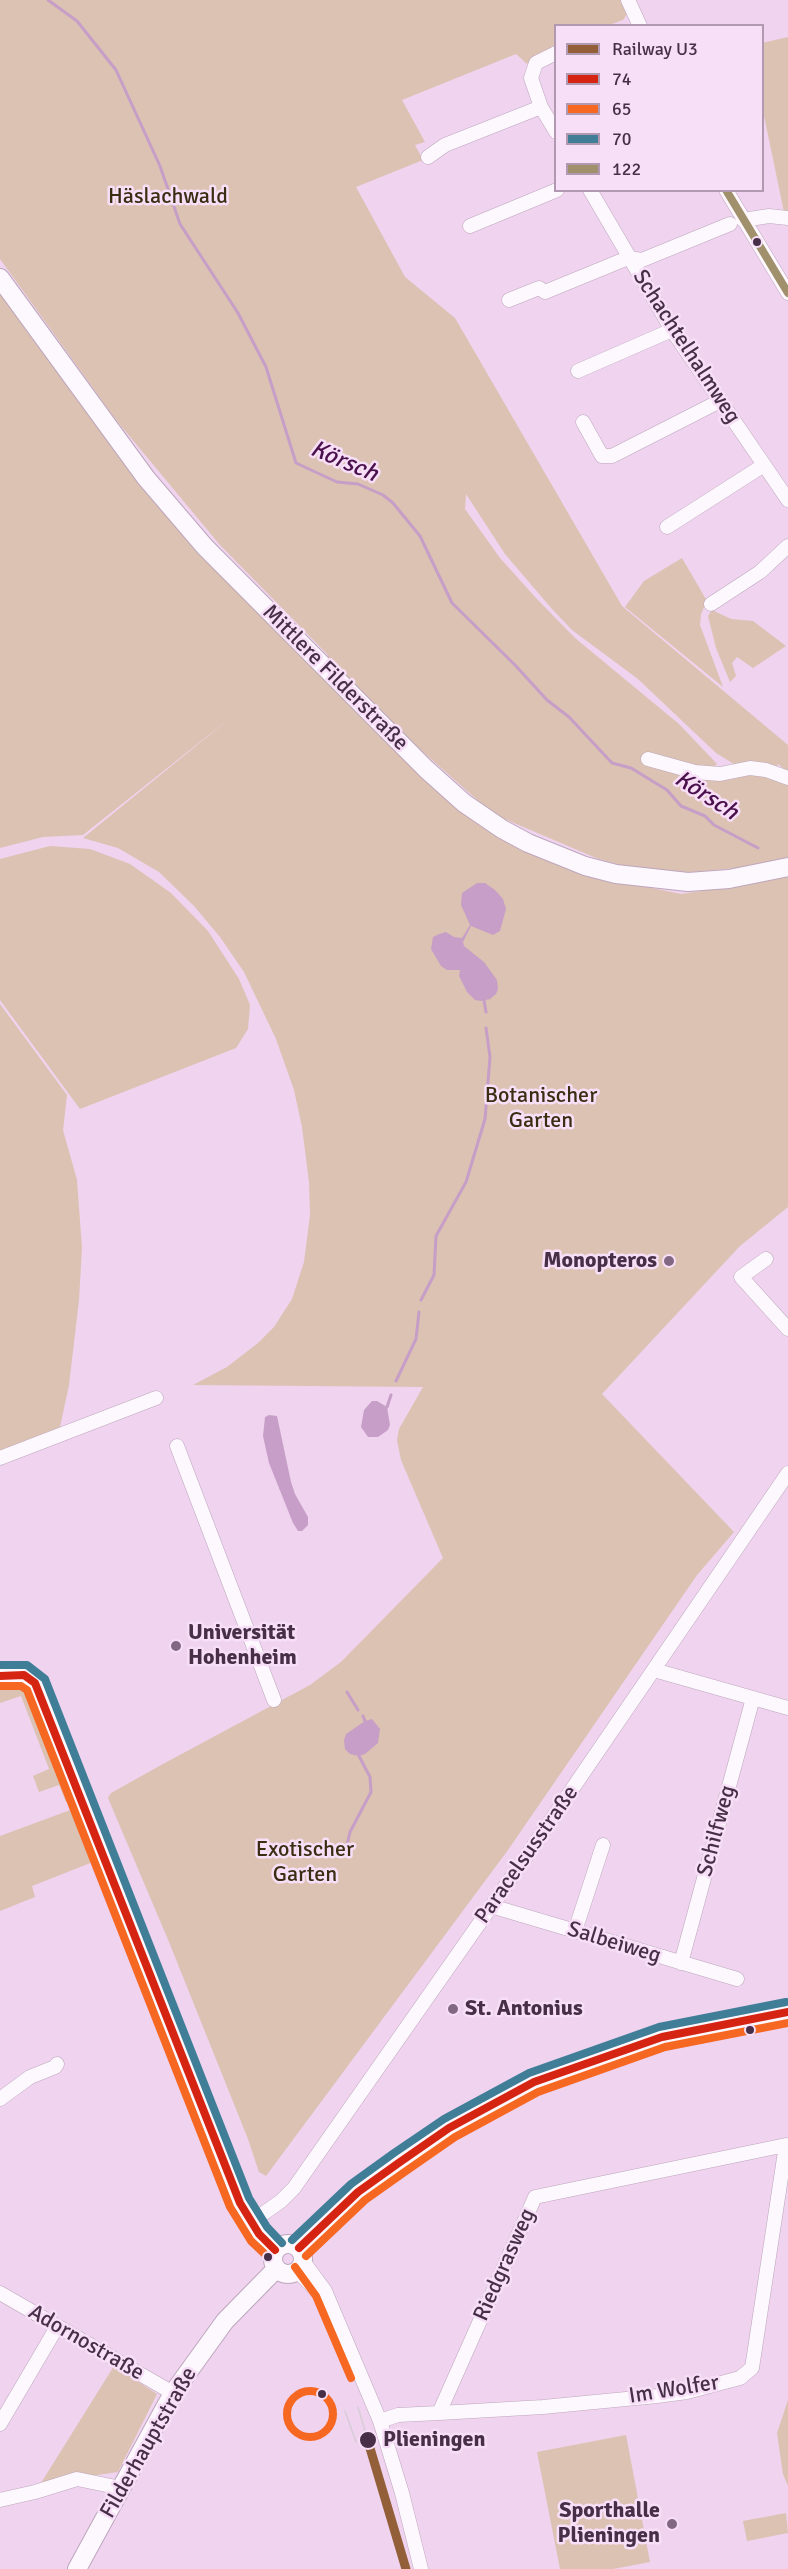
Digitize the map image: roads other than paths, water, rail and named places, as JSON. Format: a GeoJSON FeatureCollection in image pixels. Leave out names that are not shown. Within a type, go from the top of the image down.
{"type":"FeatureCollection","features":[{"type":"Feature","properties":{"kind":"main road","name":"Mittlere Filderstraße"},"geometry":{"type":"LineString","coordinates":[[0,278],[146,478],[205,547],[426,769],[483,817],[554,855],[616,874],[688,882],[729,879],[788,867]]}},
{"type":"Feature","properties":{"kind":"main road"},"geometry":{"type":"LineString","coordinates":[[300,2260],[289,2243],[275,2250],[273,2260],[276,2269],[284,2273],[300,2260],[358,2192],[449,2128],[526,2086],[613,2052],[662,2037],[788,2012]]}},
{"type":"Feature","properties":{"kind":"main road","name":"Filderhauptstraße"},"geometry":{"type":"LineString","coordinates":[[77,2569],[173,2392],[225,2321],[276,2269]]}},
{"type":"Feature","properties":{"kind":"street"},"geometry":{"type":"LineString","coordinates":[[628,0],[636,24]]}},
{"type":"Feature","properties":{"kind":"street"},"geometry":{"type":"LineString","coordinates":[[554,54],[536,63],[531,78],[541,107],[554,130]]}},
{"type":"Feature","properties":{"kind":"street"},"geometry":{"type":"LineString","coordinates":[[428,157],[446,145],[541,107]]}},
{"type":"Feature","properties":{"kind":"street"},"geometry":{"type":"LineString","coordinates":[[470,226],[554,191]]}},
{"type":"Feature","properties":{"kind":"street","name":"Schachtelhalmweg"},"geometry":{"type":"LineString","coordinates":[[591,192],[672,330],[788,500]]}},
{"type":"Feature","properties":{"kind":"street"},"geometry":{"type":"LineString","coordinates":[[727,192],[736,222],[788,293]]}},
{"type":"Feature","properties":{"kind":"street"},"geometry":{"type":"LineString","coordinates":[[509,300],[539,288],[545,292],[628,258],[642,260],[736,222],[769,216],[788,218]]}},
{"type":"Feature","properties":{"kind":"street"},"geometry":{"type":"LineString","coordinates":[[578,371],[672,330]]}},
{"type":"Feature","properties":{"kind":"street"},"geometry":{"type":"LineString","coordinates":[[583,422],[602,456],[612,456],[720,401]]}},
{"type":"Feature","properties":{"kind":"street"},"geometry":{"type":"LineString","coordinates":[[666,527],[764,465]]}},
{"type":"Feature","properties":{"kind":"street"},"geometry":{"type":"LineString","coordinates":[[711,604],[760,572],[788,546]]}},
{"type":"Feature","properties":{"kind":"street"},"geometry":{"type":"LineString","coordinates":[[648,759],[695,772],[720,774],[750,768],[766,770],[788,778]]}},
{"type":"Feature","properties":{"kind":"street"},"geometry":{"type":"LineString","coordinates":[[766,1259],[741,1277],[788,1329]]}},
{"type":"Feature","properties":{"kind":"street"},"geometry":{"type":"LineString","coordinates":[[0,1458],[156,1398]]}},
{"type":"Feature","properties":{"kind":"street"},"geometry":{"type":"LineString","coordinates":[[177,1446],[274,1700]]}},
{"type":"Feature","properties":{"kind":"street","name":"Paracelsusstraße"},"geometry":{"type":"LineString","coordinates":[[250,2223],[294,2188],[788,1473]]}},
{"type":"Feature","properties":{"kind":"street"},"geometry":{"type":"LineString","coordinates":[[654,1670],[788,1708]]}},
{"type":"Feature","properties":{"kind":"street"},"geometry":{"type":"LineString","coordinates":[[0,1676],[24,1675],[35,1683],[240,2203],[250,2223],[275,2250]]}},
{"type":"Feature","properties":{"kind":"street","name":"Schilfweg"},"geometry":{"type":"LineString","coordinates":[[681,1963],[753,1698]]}},
{"type":"Feature","properties":{"kind":"street"},"geometry":{"type":"LineString","coordinates":[[576,1931],[603,1845]]}},
{"type":"Feature","properties":{"kind":"street","name":"Salbeiweg"},"geometry":{"type":"LineString","coordinates":[[491,1906],[736,1979]]}},
{"type":"Feature","properties":{"kind":"street"},"geometry":{"type":"LineString","coordinates":[[0,2099],[30,2077],[55,2067],[57,2064]]}},
{"type":"Feature","properties":{"kind":"street","name":"Riedgrasweg"},"geometry":{"type":"LineString","coordinates":[[439,2413],[535,2197],[786,2145]]}},
{"type":"Feature","properties":{"kind":"street","name":"Im Wolfer"},"geometry":{"type":"LineString","coordinates":[[439,2413],[543,2407],[657,2396],[687,2392],[740,2378],[752,2368],[786,2145]]}},
{"type":"Feature","properties":{"kind":"street"},"geometry":{"type":"LineString","coordinates":[[300,2260],[331,2308],[380,2421],[402,2493],[421,2569]]}},
{"type":"Feature","properties":{"kind":"street","name":"Adornostraße"},"geometry":{"type":"LineString","coordinates":[[0,2293],[173,2392]]}},
{"type":"Feature","properties":{"kind":"street"},"geometry":{"type":"LineString","coordinates":[[0,2424],[57,2327]]}},
{"type":"Feature","properties":{"kind":"street"},"geometry":{"type":"LineString","coordinates":[[380,2421],[398,2415],[439,2413]]}},
{"type":"Feature","properties":{"kind":"street"},"geometry":{"type":"LineString","coordinates":[[0,2500],[77,2479],[121,2488]]}},
{"type":"Feature","properties":{"kind":"waterway","name":"Körsch"},"geometry":{"type":"LineString","coordinates":[[48,0],[77,21],[116,70],[160,166],[180,224],[238,313],[266,367],[296,463],[337,482],[358,484],[383,495],[393,503],[420,536],[452,603],[547,700],[569,717],[612,763],[631,768],[667,790],[681,806],[705,816],[714,825],[758,848]]}},
{"type":"Feature","properties":{"kind":"waterway"},"geometry":{"type":"LineString","coordinates":[[484,1000],[486,1012]]}},
{"type":"Feature","properties":{"kind":"waterway"},"geometry":{"type":"LineString","coordinates":[[421,1300],[434,1275],[436,1236],[466,1182],[485,1119],[490,1057],[486,1028]]}},
{"type":"Feature","properties":{"kind":"waterway"},"geometry":{"type":"LineString","coordinates":[[396,1381],[416,1339],[419,1312]]}},
{"type":"Feature","properties":{"kind":"waterway"},"geometry":{"type":"LineString","coordinates":[[387,1407],[391,1395]]}},
{"type":"Feature","properties":{"kind":"waterway"},"geometry":{"type":"LineString","coordinates":[[347,1692],[358,1710]]}},
{"type":"Feature","properties":{"kind":"waterway"},"geometry":{"type":"LineString","coordinates":[[363,1716],[365,1721]]}},
{"type":"Feature","properties":{"kind":"waterway"},"geometry":{"type":"LineString","coordinates":[[345,1854],[350,1832],[371,1792],[370,1777],[359,1756]]}},
{"type":"Feature","properties":{"kind":"tram line"},"geometry":{"type":"LineString","coordinates":[[358,2407],[367,2438]]}},
{"type":"Feature","properties":{"kind":"tram line"},"geometry":{"type":"LineString","coordinates":[[345,2411],[356,2442]]}},
{"type":"Feature","properties":{"kind":"rail line","name":"U3"},"geometry":{"type":"LineString","coordinates":[[367,2438],[406,2569]]}},
{"type":"Feature","properties":{"kind":"place","name":"Monopteros"},"geometry":{"type":"Point","coordinates":[669,1261]}},
{"type":"Feature","properties":{"kind":"place","name":"Universität Hohenheim"},"geometry":{"type":"Point","coordinates":[176,1646]}},
{"type":"Feature","properties":{"kind":"place","name":"St. Antonius"},"geometry":{"type":"Point","coordinates":[453,2009]}},
{"type":"Feature","properties":{"kind":"place","name":"Plieningen"},"geometry":{"type":"Point","coordinates":[368,2440]}},
{"type":"Feature","properties":{"kind":"place","name":"Sporthalle Plieningen"},"geometry":{"type":"Point","coordinates":[672,2524]}},
{"type":"Feature","properties":{"kind":"park label","name":"Häslachwald"},"geometry":{"type":"Point","coordinates":[168,197]}},
{"type":"Feature","properties":{"kind":"park label","name":"Botanischer Garten"},"geometry":{"type":"Point","coordinates":[541,1108]}},
{"type":"Feature","properties":{"kind":"park label","name":"Exotischer Garten"},"geometry":{"type":"Point","coordinates":[305,1862]}}]}
